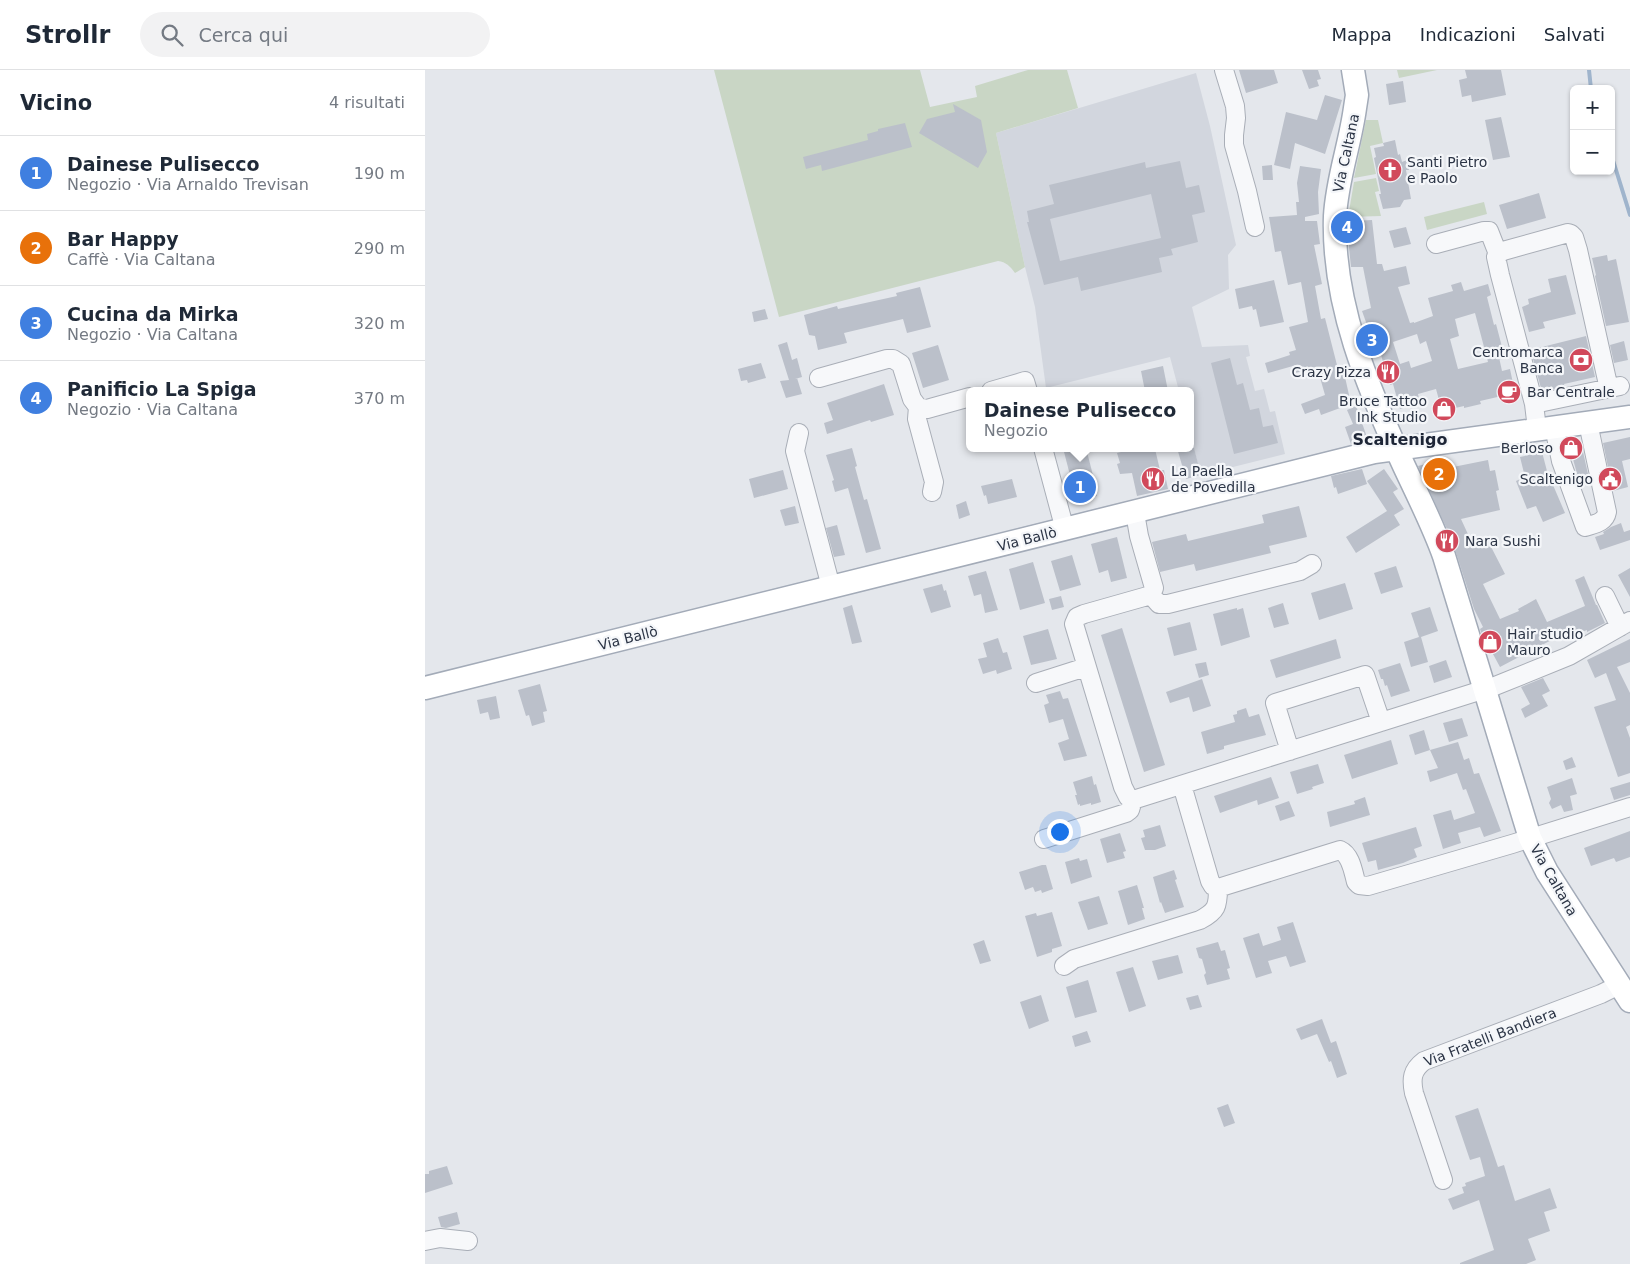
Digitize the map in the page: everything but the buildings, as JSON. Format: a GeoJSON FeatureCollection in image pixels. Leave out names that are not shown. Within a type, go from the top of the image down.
{"type":"FeatureCollection","features":[{"type":"Feature","properties":{"kind":"main road","name":"Via Caltana"},"geometry":{"type":"LineString","coordinates":[[1353,70],[1357,95],[1339,183],[1335,237],[1338,272],[1352,336],[1380,411],[1434,528],[1444,556],[1530,838],[1547,872],[1625,993]]}},
{"type":"Feature","properties":{"kind":"main road","name":"Via Ballò"},"geometry":{"type":"LineString","coordinates":[[425,688],[1135,513],[1357,456],[1630,417]]}},
{"type":"Feature","properties":{"kind":"street"},"geometry":{"type":"LineString","coordinates":[[1224,70],[1235,106],[1234,145],[1255,227]]}},
{"type":"Feature","properties":{"kind":"street"},"geometry":{"type":"LineString","coordinates":[[1435,244],[1489,231],[1498,254],[1496,261],[1499,276],[1535,404],[1561,461],[1585,526],[1603,521],[1607,512],[1588,423]]}},
{"type":"Feature","properties":{"kind":"street"},"geometry":{"type":"LineString","coordinates":[[1498,254],[1568,233],[1574,237],[1615,387],[1535,404]]}},
{"type":"Feature","properties":{"kind":"street"},"geometry":{"type":"LineString","coordinates":[[819,378],[893,359],[901,364],[912,399],[918,407],[927,409],[966,398]]}},
{"type":"Feature","properties":{"kind":"street"},"geometry":{"type":"LineString","coordinates":[[1005,387],[1025,381],[1027,387]]}},
{"type":"Feature","properties":{"kind":"street"},"geometry":{"type":"LineString","coordinates":[[918,407],[917,418],[934,482],[932,492]]}},
{"type":"Feature","properties":{"kind":"street"},"geometry":{"type":"LineString","coordinates":[[799,433],[795,451],[831,587]]}},
{"type":"Feature","properties":{"kind":"street"},"geometry":{"type":"LineString","coordinates":[[1044,452],[1065,530]]}},
{"type":"Feature","properties":{"kind":"street"},"geometry":{"type":"LineString","coordinates":[[1135,513],[1139,536],[1154,588],[1151,595]]}},
{"type":"Feature","properties":{"kind":"street"},"geometry":{"type":"LineString","coordinates":[[1151,595],[1159,604],[1168,604],[1300,571],[1312,564]]}},
{"type":"Feature","properties":{"kind":"street"},"geometry":{"type":"LineString","coordinates":[[1151,595],[1077,617],[1074,624],[1075,633],[1123,788],[1128,797],[1133,800],[1484,690],[1580,650],[1625,624],[1605,596]]}},
{"type":"Feature","properties":{"kind":"street"},"geometry":{"type":"LineString","coordinates":[[1036,683],[1086,668]]}},
{"type":"Feature","properties":{"kind":"street"},"geometry":{"type":"LineString","coordinates":[[1290,751],[1275,703],[1284,700],[1365,675],[1381,722]]}},
{"type":"Feature","properties":{"kind":"street"},"geometry":{"type":"LineString","coordinates":[[1182,785],[1210,881],[1217,888]]}},
{"type":"Feature","properties":{"kind":"street"},"geometry":{"type":"LineString","coordinates":[[1045,839],[1125,813],[1130,810],[1133,800]]}},
{"type":"Feature","properties":{"kind":"street"},"geometry":{"type":"LineString","coordinates":[[1217,888],[1340,850],[1348,856],[1359,886],[1368,886],[1630,808]]}},
{"type":"Feature","properties":{"kind":"street"},"geometry":{"type":"LineString","coordinates":[[1065,966],[1074,959],[1200,920],[1215,910],[1217,888]]}},
{"type":"Feature","properties":{"kind":"street","name":"Via Fratelli Bandiera"},"geometry":{"type":"LineString","coordinates":[[1443,1180],[1418,1107],[1412,1084],[1413,1071],[1424,1061],[1601,994],[1625,993]]}},
{"type":"Feature","properties":{"kind":"street"},"geometry":{"type":"LineString","coordinates":[[425,1241],[440,1238],[468,1241]]}},
{"type":"Feature","properties":{"kind":"shaded area"},"geometry":{"type":"Polygon","coordinates":[[[1196,73],[1210,126],[1236,245],[1228,255],[1229,289],[1192,307],[1202,347],[1248,345],[1250,356],[1246,357],[1255,391],[1264,389],[1270,412],[1275,411],[1285,454],[1201,475],[1194,449],[1194,387],[1178,387],[1170,357],[1046,387],[1035,307],[996,133],[1196,73]]]}},
{"type":"Feature","properties":{"kind":"green space"},"geometry":{"type":"Polygon","coordinates":[[[714,70],[920,70],[930,107],[977,97],[975,86],[1028,70],[1067,70],[1078,108],[996,133],[1025,267],[1015,273],[1008,265],[998,261],[779,317],[714,70]]]}},
{"type":"Feature","properties":{"kind":"green space"},"geometry":{"type":"Polygon","coordinates":[[[1397,70],[1437,70],[1399,78],[1397,70]]]}},
{"type":"Feature","properties":{"kind":"green space"},"geometry":{"type":"Polygon","coordinates":[[[1366,120],[1378,120],[1383,143],[1370,146],[1376,174],[1354,178],[1366,120]]]}},
{"type":"Feature","properties":{"kind":"green space"},"geometry":{"type":"Polygon","coordinates":[[[1376,178],[1379,191],[1375,192],[1381,216],[1348,217],[1354,182],[1376,178]]]}},
{"type":"Feature","properties":{"kind":"green space"},"geometry":{"type":"Polygon","coordinates":[[[1484,202],[1487,214],[1427,230],[1424,217],[1484,202]]]}},
{"type":"Feature","properties":{"kind":"waterway"},"geometry":{"type":"LineString","coordinates":[[1589,70],[1591,85]]}},
{"type":"Feature","properties":{"kind":"waterway"},"geometry":{"type":"LineString","coordinates":[[1615,167],[1630,215]]}},
{"type":"Feature","properties":{"kind":"place","name":"Santi Pietro e Paolo"},"geometry":{"type":"Point","coordinates":[1390,170]}},
{"type":"Feature","properties":{"kind":"place","name":"Panificio La Spiga"},"geometry":{"type":"Point","coordinates":[1347,227]}},
{"type":"Feature","properties":{"kind":"place","name":"Cucina da Mirka"},"geometry":{"type":"Point","coordinates":[1372,340]}},
{"type":"Feature","properties":{"kind":"place","name":"Centromarca Banca"},"geometry":{"type":"Point","coordinates":[1581,360]}},
{"type":"Feature","properties":{"kind":"place","name":"Crazy Pizza"},"geometry":{"type":"Point","coordinates":[1388,372]}},
{"type":"Feature","properties":{"kind":"place","name":"Bar Centrale"},"geometry":{"type":"Point","coordinates":[1509,392]}},
{"type":"Feature","properties":{"kind":"place","name":"Bruce Tattoo Ink Studio"},"geometry":{"type":"Point","coordinates":[1444,409]}},
{"type":"Feature","properties":{"kind":"place","name":"Berloso"},"geometry":{"type":"Point","coordinates":[1571,448]}},
{"type":"Feature","properties":{"kind":"place","name":"Bar Happy"},"geometry":{"type":"Point","coordinates":[1439,474]}},
{"type":"Feature","properties":{"kind":"place","name":"La Paella de Povedilla"},"geometry":{"type":"Point","coordinates":[1153,479]}},
{"type":"Feature","properties":{"kind":"place","name":"Scaltenigo"},"geometry":{"type":"Point","coordinates":[1610,479]}},
{"type":"Feature","properties":{"kind":"place","name":"Dainese Pulisecco"},"geometry":{"type":"Point","coordinates":[1080,487]}},
{"type":"Feature","properties":{"kind":"place","name":"Nara Sushi"},"geometry":{"type":"Point","coordinates":[1447,541]}},
{"type":"Feature","properties":{"kind":"place","name":"Hair studio Mauro"},"geometry":{"type":"Point","coordinates":[1490,642]}},
{"type":"Feature","properties":{"kind":"district","name":"Scaltenigo"},"geometry":{"type":"Point","coordinates":[1400,439]}}]}
